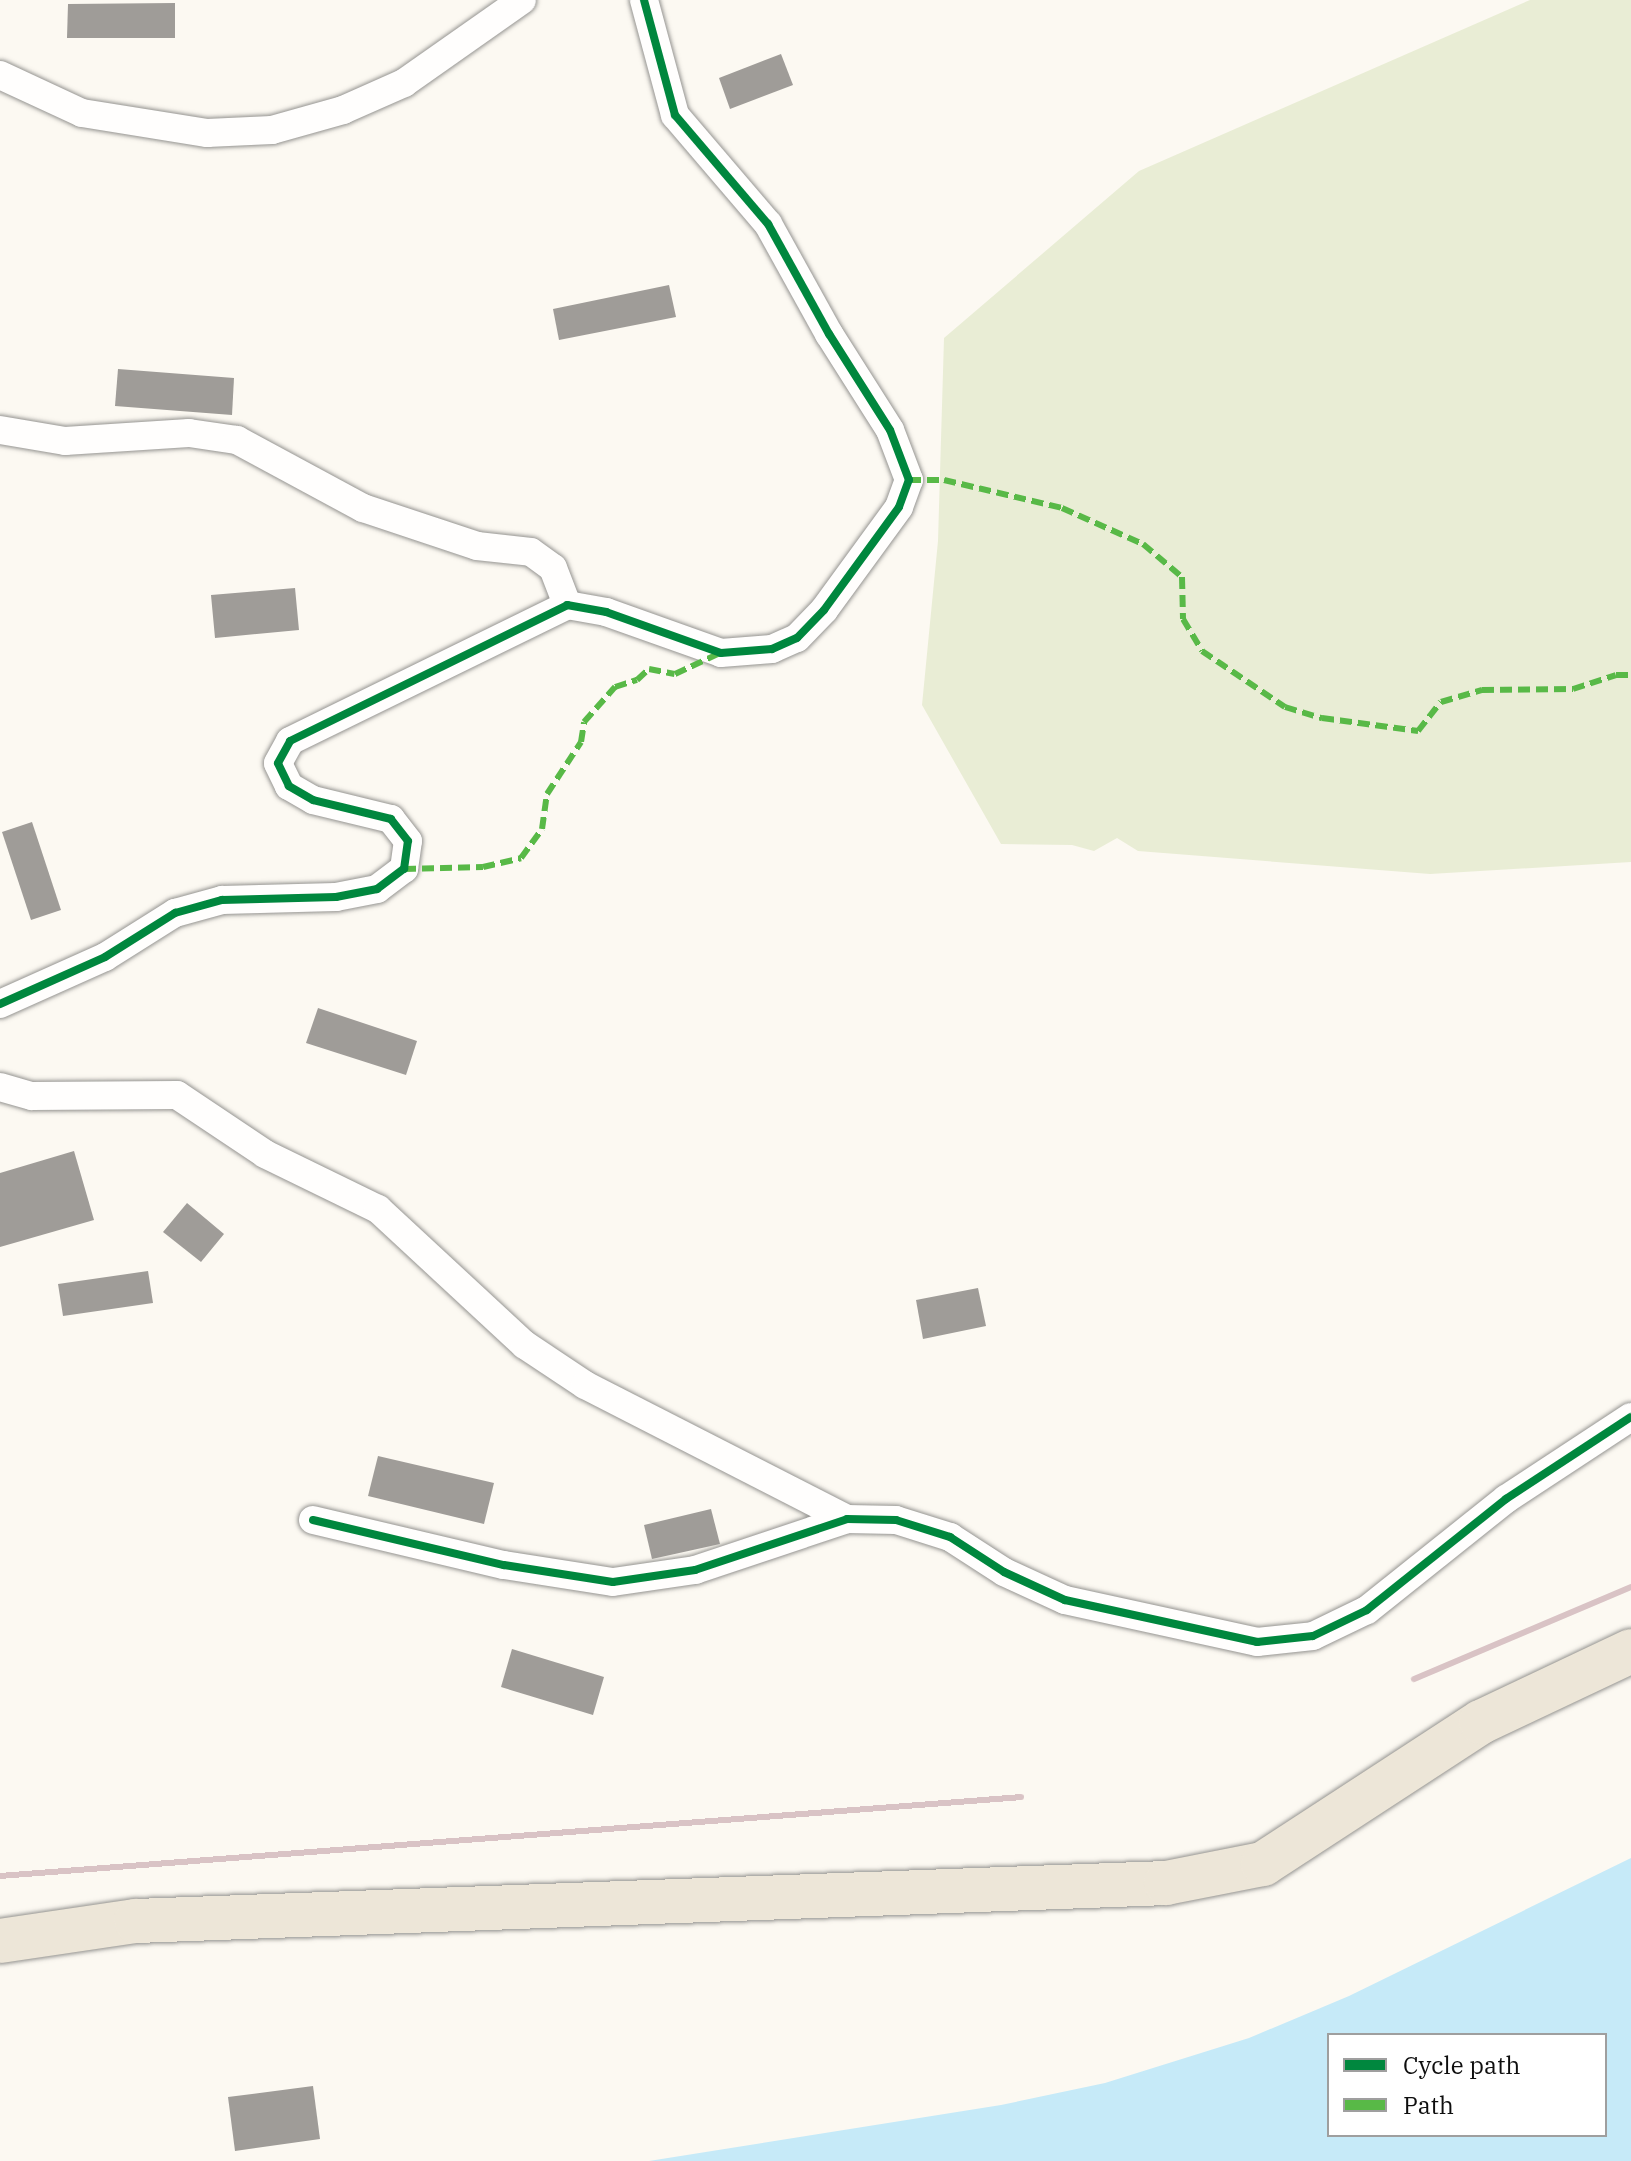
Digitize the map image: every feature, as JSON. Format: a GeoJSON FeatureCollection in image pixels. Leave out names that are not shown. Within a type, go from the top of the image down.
{"type":"FeatureCollection","features":[{"type":"Feature","properties":{"kind":"main road"},"geometry":{"type":"LineString","coordinates":[[0,1941],[136,1921],[1166,1883],[1263,1864],[1481,1722],[1631,1651]]}},
{"type":"Feature","properties":{"kind":"street"},"geometry":{"type":"LineString","coordinates":[[0,75],[82,113],[207,133],[272,130],[343,110],[404,83],[522,0]]}},
{"type":"Feature","properties":{"kind":"street"},"geometry":{"type":"LineString","coordinates":[[0,1004],[105,957],[175,913],[222,900],[336,897],[377,889],[404,869],[408,841],[391,819],[313,800],[289,786],[278,763],[290,741],[567,605],[606,612],[721,653],[772,649],[797,638],[824,610],[899,507],[909,480],[890,430],[829,334],[768,224],[675,115],[644,0]]}},
{"type":"Feature","properties":{"kind":"street"},"geometry":{"type":"LineString","coordinates":[[0,430],[65,441],[189,433],[237,440],[363,508],[477,546],[531,552],[553,568],[567,605]]}},
{"type":"Feature","properties":{"kind":"street"},"geometry":{"type":"LineString","coordinates":[[0,1087],[32,1096],[177,1095],[265,1154],[378,1209],[525,1345],[585,1385],[847,1519]]}},
{"type":"Feature","properties":{"kind":"street"},"geometry":{"type":"LineString","coordinates":[[313,1520],[504,1565],[613,1582],[695,1570],[847,1519],[896,1520],[950,1537],[1004,1572],[1065,1600],[1257,1642],[1313,1636],[1367,1610],[1506,1499],[1631,1417]]}},
{"type":"Feature","properties":{"kind":"green space"},"geometry":{"type":"Polygon","coordinates":[[[1530,0],[1631,0],[1631,862],[1430,874],[1138,851],[1117,838],[1094,851],[1072,845],[1001,844],[922,705],[938,541],[944,338],[1139,171],[1530,0]]]}},
{"type":"Feature","properties":{"kind":"water"},"geometry":{"type":"Polygon","coordinates":[[[1631,1858],[1631,2161],[649,2161],[1001,2105],[1105,2083],[1249,2038],[1349,1996],[1631,1858]]]}},
{"type":"Feature","properties":{"kind":"building"},"geometry":{"type":"Polygon","coordinates":[[[175,3],[175,38],[67,38],[68,4],[175,3]]]}},
{"type":"Feature","properties":{"kind":"building"},"geometry":{"type":"Polygon","coordinates":[[[781,54],[793,85],[730,109],[719,78],[781,54]]]}},
{"type":"Feature","properties":{"kind":"building"},"geometry":{"type":"Polygon","coordinates":[[[669,285],[676,317],[559,340],[553,309],[669,285]]]}},
{"type":"Feature","properties":{"kind":"building"},"geometry":{"type":"Polygon","coordinates":[[[118,369],[234,378],[232,415],[115,406],[118,369]]]}},
{"type":"Feature","properties":{"kind":"building"},"geometry":{"type":"Polygon","coordinates":[[[295,588],[299,630],[215,638],[211,595],[295,588]]]}},
{"type":"Feature","properties":{"kind":"building"},"geometry":{"type":"Polygon","coordinates":[[[32,822],[61,910],[31,920],[2,832],[32,822]]]}},
{"type":"Feature","properties":{"kind":"building"},"geometry":{"type":"Polygon","coordinates":[[[318,1008],[417,1041],[406,1075],[306,1043],[318,1008]]]}},
{"type":"Feature","properties":{"kind":"building"},"geometry":{"type":"Polygon","coordinates":[[[74,1151],[94,1220],[0,1247],[0,1173],[74,1151]]]}},
{"type":"Feature","properties":{"kind":"building"},"geometry":{"type":"Polygon","coordinates":[[[187,1203],[224,1234],[201,1262],[163,1232],[187,1203]]]}},
{"type":"Feature","properties":{"kind":"building"},"geometry":{"type":"Polygon","coordinates":[[[148,1271],[153,1303],[63,1316],[58,1284],[148,1271]]]}},
{"type":"Feature","properties":{"kind":"building"},"geometry":{"type":"Polygon","coordinates":[[[978,1288],[986,1326],[923,1339],[916,1300],[978,1288]]]}},
{"type":"Feature","properties":{"kind":"building"},"geometry":{"type":"Polygon","coordinates":[[[378,1456],[494,1483],[484,1524],[368,1496],[378,1456]]]}},
{"type":"Feature","properties":{"kind":"building"},"geometry":{"type":"Polygon","coordinates":[[[711,1509],[720,1544],[652,1559],[644,1525],[711,1509]]]}},
{"type":"Feature","properties":{"kind":"building"},"geometry":{"type":"Polygon","coordinates":[[[512,1649],[604,1677],[593,1715],[501,1687],[512,1649]]]}},
{"type":"Feature","properties":{"kind":"building"},"geometry":{"type":"Polygon","coordinates":[[[313,2086],[320,2139],[235,2151],[228,2097],[313,2086]]]}},
{"type":"Feature","properties":{"kind":"railway"},"geometry":{"type":"LineString","coordinates":[[1414,1679],[1631,1587]]}},
{"type":"Feature","properties":{"kind":"railway"},"geometry":{"type":"LineString","coordinates":[[0,1876],[1021,1797]]}},
{"type":"Feature","properties":{"kind":"marked path"},"geometry":{"type":"LineString","coordinates":[[909,480],[944,480],[1062,508],[1143,544],[1182,577],[1183,619],[1202,651],[1285,707],[1322,718],[1418,731],[1441,702],[1482,690],[1573,689],[1616,675],[1631,675]]}},
{"type":"Feature","properties":{"kind":"marked path"},"geometry":{"type":"LineString","coordinates":[[404,869],[483,867],[521,858],[542,829],[547,794],[581,742],[584,722],[615,687],[637,680],[649,669],[675,674],[720,653]]}},
{"type":"Feature","properties":{"kind":"cycle path"},"geometry":{"type":"LineString","coordinates":[[0,1004],[105,957],[175,913],[222,900],[336,897],[377,889],[404,869],[408,841],[391,819],[313,800],[289,786],[278,763],[290,741],[567,605],[606,612],[721,653],[772,649],[797,638],[824,610],[899,507],[909,480],[890,430],[829,334],[768,224],[675,115],[644,0]]}},
{"type":"Feature","properties":{"kind":"cycle path"},"geometry":{"type":"LineString","coordinates":[[313,1520],[504,1565],[613,1582],[695,1570],[847,1519],[896,1520],[950,1537],[1004,1572],[1065,1600],[1257,1642],[1313,1636],[1367,1610],[1506,1499],[1631,1417]]}}]}
